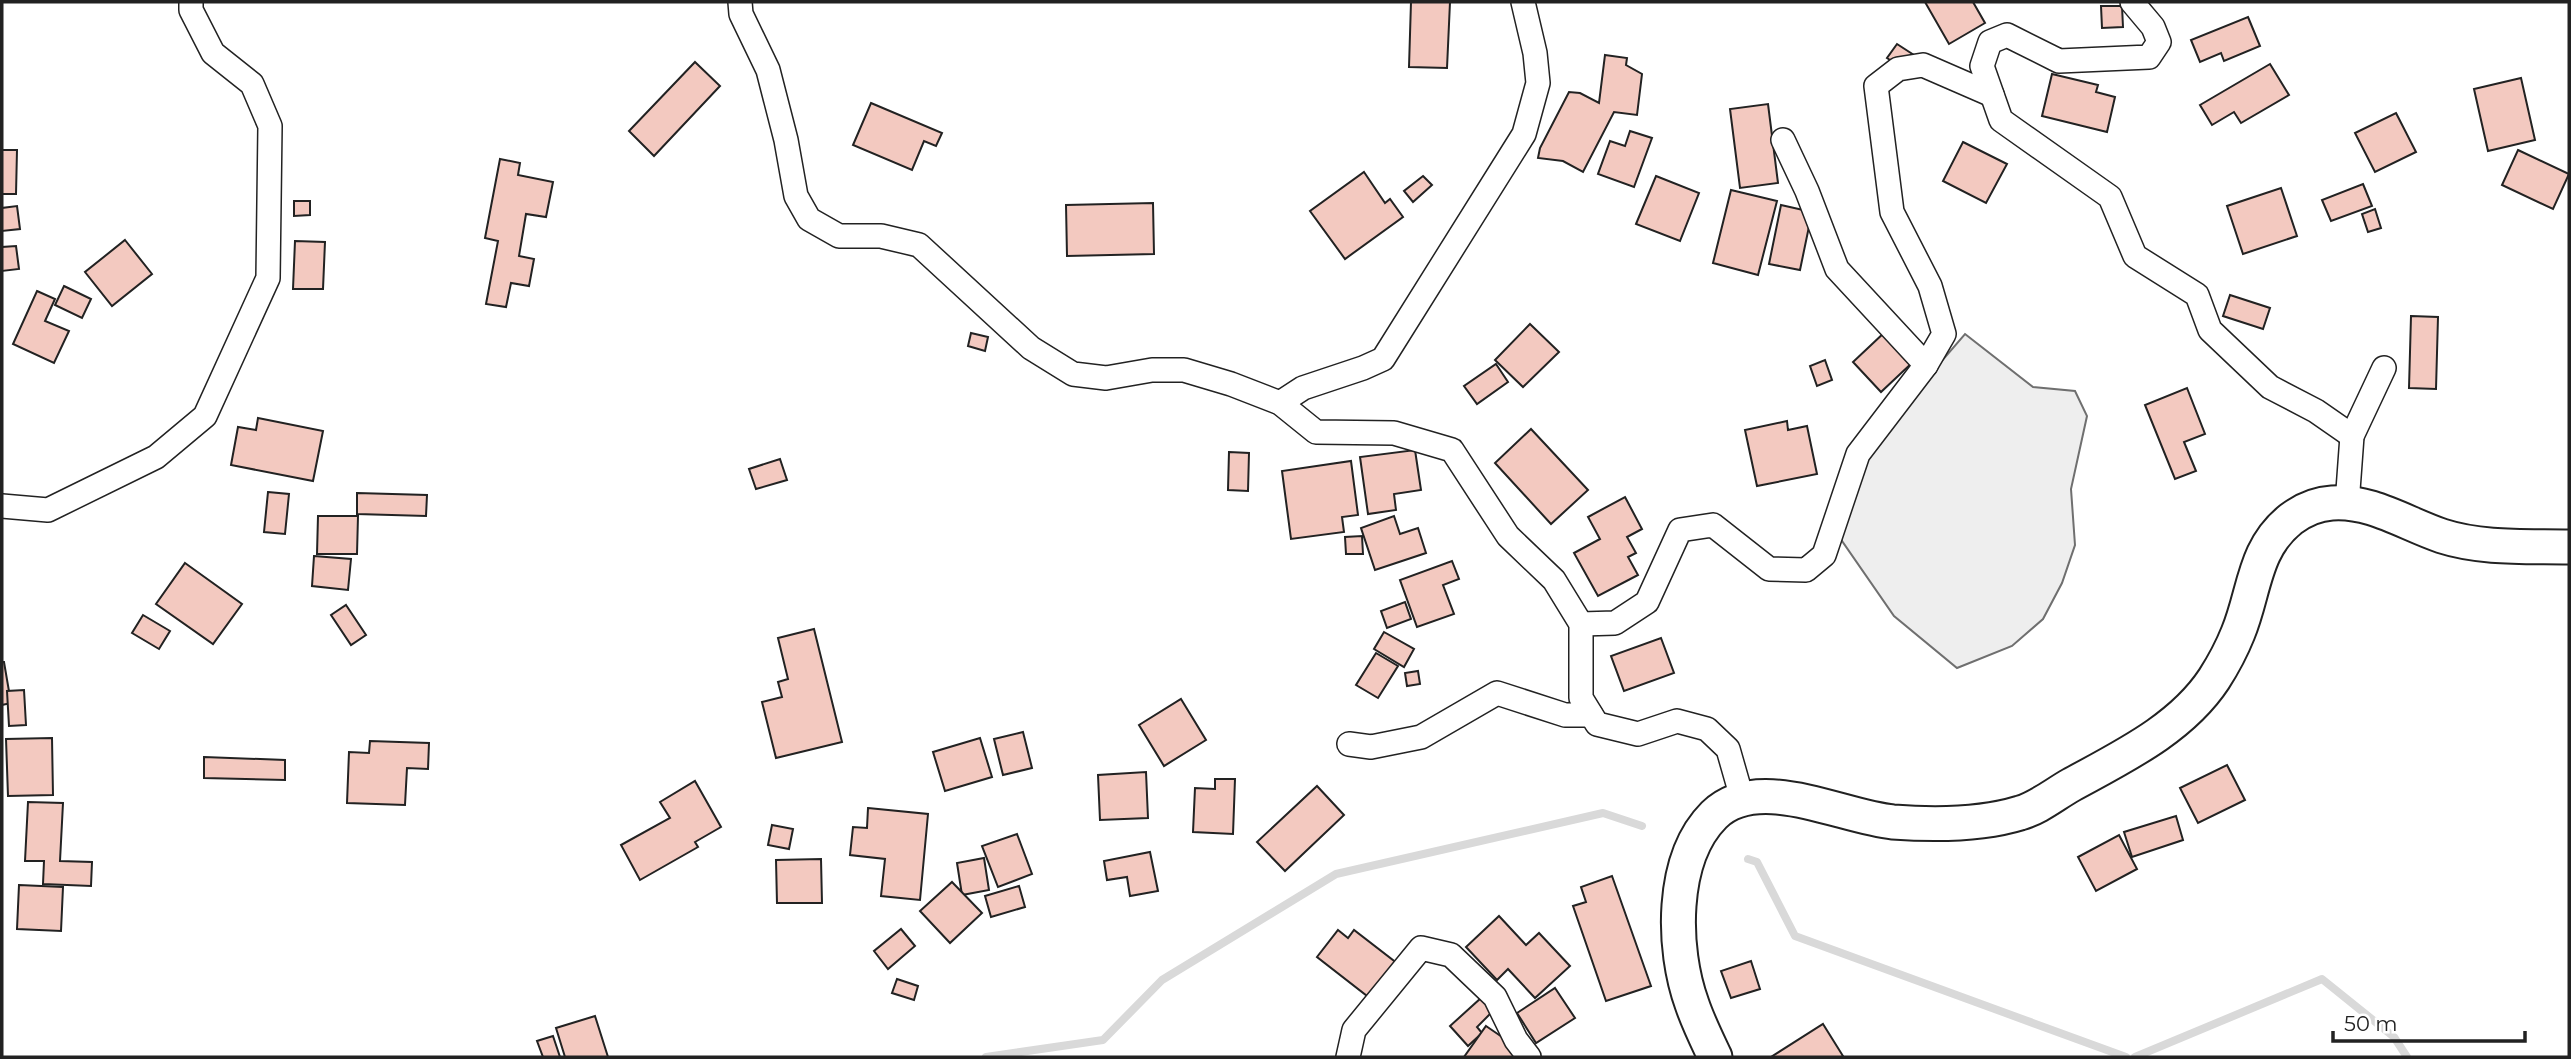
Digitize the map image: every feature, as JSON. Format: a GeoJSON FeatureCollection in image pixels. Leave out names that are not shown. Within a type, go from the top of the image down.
{"type":"FeatureCollection","features":[{"type":"Feature","properties":{"kind":"main road"},"geometry":{"type":"LineString","coordinates":[[1715,1057],[1691,1002],[1678,940],[1681,886],[1694,842],[1715,814],[1742,798],[1783,797],[1890,822],[1961,823],[2022,813],[2140,747],[2184,714],[2214,680],[2238,634],[2262,553],[2279,529],[2303,509],[2332,503],[2367,506],[2444,537],[2497,545],[2569,547]]}},
{"type":"Feature","properties":{"kind":"street"},"geometry":{"type":"LineString","coordinates":[[2,506],[48,510],[156,457],[205,416],[268,278],[270,126],[252,84],[213,53],[191,10],[191,2]]}},
{"type":"Feature","properties":{"kind":"street"},"geometry":{"type":"LineString","coordinates":[[740,2],[740,14],[768,70],[786,140],[796,196],[809,219],[839,236],[881,236],[919,245],[1031,348],[1073,374],[1106,378],[1152,370],[1184,370],[1280,403],[1315,432],[1394,433],[1452,450],[1508,536],[1554,580],[1581,624],[1581,698],[1597,724],[1637,734],[1677,721],[1707,729],[1728,749],[1742,798]]}},
{"type":"Feature","properties":{"kind":"street"},"geometry":{"type":"LineString","coordinates":[[1280,403],[1303,388],[1383,359],[1524,134],[1538,83],[1535,53],[1523,2]]}},
{"type":"Feature","properties":{"kind":"street"},"geometry":{"type":"LineString","coordinates":[[2132,2],[2153,27],[2159,42],[2148,57],[2059,61],[2007,35],[1990,41],[1982,66],[2001,120],[2110,197],[2135,256],[2197,295],[2210,330],[2270,387],[2316,411],[2352,436]]}},
{"type":"Feature","properties":{"kind":"street"},"geometry":{"type":"LineString","coordinates":[[1581,624],[1615,623],[1647,602],[1680,530],[1713,525],[1769,569],[1807,570],[1824,555],[1858,454],[1926,365],[1944,334],[1930,286],[1892,212],[1876,86],[1898,69],[1923,65],[1992,95]]}},
{"type":"Feature","properties":{"kind":"street"},"geometry":{"type":"LineString","coordinates":[[1783,140],[1807,191],[1837,269],[1926,365]]}},
{"type":"Feature","properties":{"kind":"street"},"geometry":{"type":"LineString","coordinates":[[2347,504],[2352,436],[2384,368]]}},
{"type":"Feature","properties":{"kind":"street"},"geometry":{"type":"LineString","coordinates":[[1349,744],[1371,747],[1421,737],[1497,693],[1566,715],[1591,715]]}},
{"type":"Feature","properties":{"kind":"street"},"geometry":{"type":"LineString","coordinates":[[1348,1057],[1354,1030],[1422,948],[1451,955],[1495,997],[1516,1040],[1529,1057]]}},
{"type":"Feature","properties":{"kind":"shaded area"},"geometry":{"type":"Polygon","coordinates":[[[1965,334],[2033,387],[2075,391],[2087,416],[2071,489],[2075,545],[2062,583],[2043,619],[2012,646],[1957,668],[1894,616],[1840,538],[1876,437],[1965,334]]]}},
{"type":"Feature","properties":{"kind":"building"},"geometry":{"type":"Polygon","coordinates":[[[1411,2],[1450,2],[1447,68],[1409,67],[1411,2]]]}},
{"type":"Feature","properties":{"kind":"building"},"geometry":{"type":"Polygon","coordinates":[[[1925,2],[1973,2],[1985,23],[1949,44],[1925,2]]]}},
{"type":"Feature","properties":{"kind":"building"},"geometry":{"type":"Polygon","coordinates":[[[2101,6],[2122,6],[2123,27],[2102,28],[2101,6]]]}},
{"type":"Feature","properties":{"kind":"building"},"geometry":{"type":"Polygon","coordinates":[[[2248,17],[2260,46],[2224,61],[2221,53],[2200,62],[2191,40],[2248,17]]]}},
{"type":"Feature","properties":{"kind":"building"},"geometry":{"type":"Polygon","coordinates":[[[1897,44],[1917,57],[1907,71],[1887,58],[1897,44]]]}},
{"type":"Feature","properties":{"kind":"building"},"geometry":{"type":"Polygon","coordinates":[[[1605,55],[1627,58],[1626,65],[1642,74],[1637,115],[1614,112],[1583,172],[1563,161],[1538,158],[1540,148],[1569,92],[1580,93],[1599,103],[1605,55]]]}},
{"type":"Feature","properties":{"kind":"building"},"geometry":{"type":"Polygon","coordinates":[[[695,62],[720,86],[654,156],[629,131],[695,62]]]}},
{"type":"Feature","properties":{"kind":"building"},"geometry":{"type":"Polygon","coordinates":[[[2270,64],[2289,95],[2241,123],[2234,112],[2212,125],[2200,105],[2270,64]]]}},
{"type":"Feature","properties":{"kind":"building"},"geometry":{"type":"Polygon","coordinates":[[[2052,74],[2098,85],[2096,92],[2115,97],[2107,132],[2042,116],[2052,74]]]}},
{"type":"Feature","properties":{"kind":"building"},"geometry":{"type":"Polygon","coordinates":[[[2521,78],[2535,140],[2488,151],[2474,89],[2521,78]]]}},
{"type":"Feature","properties":{"kind":"building"},"geometry":{"type":"Polygon","coordinates":[[[871,103],[942,133],[936,146],[924,141],[912,170],[853,145],[871,103]]]}},
{"type":"Feature","properties":{"kind":"building"},"geometry":{"type":"Polygon","coordinates":[[[1768,104],[1778,183],[1740,188],[1730,109],[1768,104]]]}},
{"type":"Feature","properties":{"kind":"building"},"geometry":{"type":"Polygon","coordinates":[[[2396,113],[2416,152],[2375,172],[2355,133],[2396,113]]]}},
{"type":"Feature","properties":{"kind":"building"},"geometry":{"type":"Polygon","coordinates":[[[1630,131],[1652,138],[1634,187],[1598,174],[1610,141],[1625,146],[1630,131]]]}},
{"type":"Feature","properties":{"kind":"building"},"geometry":{"type":"Polygon","coordinates":[[[1963,142],[2007,164],[1986,203],[1943,181],[1963,142]]]}},
{"type":"Feature","properties":{"kind":"building"},"geometry":{"type":"Polygon","coordinates":[[[2,150],[17,150],[16,194],[2,194],[2,150]]]}},
{"type":"Feature","properties":{"kind":"building"},"geometry":{"type":"Polygon","coordinates":[[[2518,150],[2569,174],[2553,209],[2502,185],[2518,150]]]}},
{"type":"Feature","properties":{"kind":"building"},"geometry":{"type":"Polygon","coordinates":[[[500,159],[520,163],[518,175],[553,182],[546,217],[526,214],[519,256],[534,259],[529,286],[511,283],[506,307],[486,304],[498,241],[485,238],[500,159]]]}},
{"type":"Feature","properties":{"kind":"building"},"geometry":{"type":"Polygon","coordinates":[[[1364,172],[1385,203],[1390,199],[1403,217],[1345,259],[1310,211],[1364,172]]]}},
{"type":"Feature","properties":{"kind":"building"},"geometry":{"type":"Polygon","coordinates":[[[1423,176],[1432,185],[1413,202],[1404,191],[1423,176]]]}},
{"type":"Feature","properties":{"kind":"building"},"geometry":{"type":"Polygon","coordinates":[[[1656,176],[1699,193],[1680,241],[1636,224],[1656,176]]]}},
{"type":"Feature","properties":{"kind":"building"},"geometry":{"type":"Polygon","coordinates":[[[2363,184],[2372,206],[2331,221],[2322,200],[2363,184]]]}},
{"type":"Feature","properties":{"kind":"building"},"geometry":{"type":"Polygon","coordinates":[[[2281,188],[2297,236],[2243,254],[2227,206],[2281,188]]]}},
{"type":"Feature","properties":{"kind":"building"},"geometry":{"type":"Polygon","coordinates":[[[1731,190],[1777,201],[1758,275],[1713,263],[1731,190]]]}},
{"type":"Feature","properties":{"kind":"building"},"geometry":{"type":"Polygon","coordinates":[[[294,201],[310,201],[310,215],[294,216],[294,201]]]}},
{"type":"Feature","properties":{"kind":"building"},"geometry":{"type":"Polygon","coordinates":[[[1153,203],[1154,254],[1067,256],[1066,205],[1153,203]]]}},
{"type":"Feature","properties":{"kind":"building"},"geometry":{"type":"Polygon","coordinates":[[[1781,205],[1812,212],[1800,270],[1769,264],[1781,205]]]}},
{"type":"Feature","properties":{"kind":"building"},"geometry":{"type":"Polygon","coordinates":[[[17,206],[20,229],[2,231],[2,208],[17,206]]]}},
{"type":"Feature","properties":{"kind":"building"},"geometry":{"type":"Polygon","coordinates":[[[2375,209],[2381,228],[2368,232],[2362,214],[2375,209]]]}},
{"type":"Feature","properties":{"kind":"building"},"geometry":{"type":"Polygon","coordinates":[[[125,240],[152,274],[112,306],[85,272],[125,240]]]}},
{"type":"Feature","properties":{"kind":"building"},"geometry":{"type":"Polygon","coordinates":[[[295,241],[325,242],[323,289],[293,289],[295,241]]]}},
{"type":"Feature","properties":{"kind":"building"},"geometry":{"type":"Polygon","coordinates":[[[16,246],[19,269],[2,271],[2,247],[16,246]]]}},
{"type":"Feature","properties":{"kind":"building"},"geometry":{"type":"Polygon","coordinates":[[[64,286],[91,299],[82,318],[55,305],[64,286]]]}},
{"type":"Feature","properties":{"kind":"building"},"geometry":{"type":"Polygon","coordinates":[[[37,291],[55,299],[45,321],[69,331],[54,363],[13,344],[37,291]]]}},
{"type":"Feature","properties":{"kind":"building"},"geometry":{"type":"Polygon","coordinates":[[[2230,295],[2270,308],[2263,329],[2223,316],[2230,295]]]}},
{"type":"Feature","properties":{"kind":"building"},"geometry":{"type":"Polygon","coordinates":[[[2411,316],[2438,317],[2436,389],[2409,388],[2411,316]]]}},
{"type":"Feature","properties":{"kind":"building"},"geometry":{"type":"Polygon","coordinates":[[[1530,324],[1559,352],[1523,387],[1495,360],[1530,324]]]}},
{"type":"Feature","properties":{"kind":"building"},"geometry":{"type":"Polygon","coordinates":[[[1886,331],[1914,361],[1881,392],[1853,362],[1886,331]]]}},
{"type":"Feature","properties":{"kind":"building"},"geometry":{"type":"Polygon","coordinates":[[[971,333],[988,337],[985,351],[968,346],[971,333]]]}},
{"type":"Feature","properties":{"kind":"building"},"geometry":{"type":"Polygon","coordinates":[[[1825,360],[1832,380],[1817,386],[1810,366],[1825,360]]]}},
{"type":"Feature","properties":{"kind":"building"},"geometry":{"type":"Polygon","coordinates":[[[1496,364],[1508,382],[1477,404],[1464,386],[1496,364]]]}},
{"type":"Feature","properties":{"kind":"building"},"geometry":{"type":"Polygon","coordinates":[[[2187,388],[2205,434],[2184,442],[2196,471],[2175,479],[2145,405],[2187,388]]]}},
{"type":"Feature","properties":{"kind":"building"},"geometry":{"type":"Polygon","coordinates":[[[258,418],[323,431],[313,481],[231,465],[238,427],[256,430],[258,418]]]}},
{"type":"Feature","properties":{"kind":"building"},"geometry":{"type":"Polygon","coordinates":[[[1787,421],[1788,430],[1807,426],[1817,474],[1757,486],[1745,430],[1787,421]]]}},
{"type":"Feature","properties":{"kind":"building"},"geometry":{"type":"Polygon","coordinates":[[[1531,429],[1588,490],[1551,524],[1495,463],[1531,429]]]}},
{"type":"Feature","properties":{"kind":"building"},"geometry":{"type":"Polygon","coordinates":[[[1415,450],[1421,490],[1394,494],[1396,510],[1368,514],[1360,457],[1415,450]]]}},
{"type":"Feature","properties":{"kind":"building"},"geometry":{"type":"Polygon","coordinates":[[[1229,452],[1249,453],[1248,491],[1228,490],[1229,452]]]}},
{"type":"Feature","properties":{"kind":"building"},"geometry":{"type":"Polygon","coordinates":[[[780,459],[787,480],[756,489],[749,469],[780,459]]]}},
{"type":"Feature","properties":{"kind":"building"},"geometry":{"type":"Polygon","coordinates":[[[1351,461],[1358,515],[1342,517],[1344,532],[1291,539],[1282,471],[1351,461]]]}},
{"type":"Feature","properties":{"kind":"building"},"geometry":{"type":"Polygon","coordinates":[[[268,492],[289,494],[285,534],[264,532],[268,492]]]}},
{"type":"Feature","properties":{"kind":"building"},"geometry":{"type":"Polygon","coordinates":[[[357,493],[427,495],[426,516],[357,514],[357,493]]]}},
{"type":"Feature","properties":{"kind":"building"},"geometry":{"type":"Polygon","coordinates":[[[1625,497],[1642,529],[1627,537],[1636,553],[1628,557],[1638,575],[1598,596],[1574,553],[1600,539],[1588,517],[1625,497]]]}},
{"type":"Feature","properties":{"kind":"building"},"geometry":{"type":"Polygon","coordinates":[[[318,516],[358,516],[357,554],[317,554],[318,516]]]}},
{"type":"Feature","properties":{"kind":"building"},"geometry":{"type":"Polygon","coordinates":[[[1394,516],[1400,534],[1418,528],[1426,553],[1375,570],[1361,528],[1394,516]]]}},
{"type":"Feature","properties":{"kind":"building"},"geometry":{"type":"Polygon","coordinates":[[[1362,536],[1363,554],[1346,554],[1345,537],[1362,536]]]}},
{"type":"Feature","properties":{"kind":"building"},"geometry":{"type":"Polygon","coordinates":[[[314,556],[351,559],[348,590],[312,586],[314,556]]]}},
{"type":"Feature","properties":{"kind":"building"},"geometry":{"type":"Polygon","coordinates":[[[1452,561],[1459,579],[1443,585],[1454,614],[1417,627],[1400,580],[1452,561]]]}},
{"type":"Feature","properties":{"kind":"building"},"geometry":{"type":"Polygon","coordinates":[[[185,563],[242,604],[213,644],[156,604],[185,563]]]}},
{"type":"Feature","properties":{"kind":"building"},"geometry":{"type":"Polygon","coordinates":[[[1405,602],[1411,619],[1387,628],[1381,611],[1405,602]]]}},
{"type":"Feature","properties":{"kind":"building"},"geometry":{"type":"Polygon","coordinates":[[[346,605],[366,635],[351,645],[331,615],[346,605]]]}},
{"type":"Feature","properties":{"kind":"building"},"geometry":{"type":"Polygon","coordinates":[[[143,615],[170,631],[159,649],[132,633],[143,615]]]}},
{"type":"Feature","properties":{"kind":"building"},"geometry":{"type":"Polygon","coordinates":[[[814,629],[842,742],[776,758],[762,702],[782,697],[778,682],[788,679],[778,638],[814,629]]]}},
{"type":"Feature","properties":{"kind":"building"},"geometry":{"type":"Polygon","coordinates":[[[1384,632],[1414,649],[1404,667],[1374,649],[1384,632]]]}},
{"type":"Feature","properties":{"kind":"building"},"geometry":{"type":"Polygon","coordinates":[[[1661,638],[1674,673],[1624,691],[1611,656],[1661,638]]]}},
{"type":"Feature","properties":{"kind":"building"},"geometry":{"type":"Polygon","coordinates":[[[1376,653],[1398,666],[1378,698],[1356,685],[1376,653]]]}},
{"type":"Feature","properties":{"kind":"building"},"geometry":{"type":"Polygon","coordinates":[[[2,662],[11,703],[2,705],[2,662]]]}},
{"type":"Feature","properties":{"kind":"building"},"geometry":{"type":"Polygon","coordinates":[[[1418,671],[1420,684],[1407,686],[1405,673],[1418,671]]]}},
{"type":"Feature","properties":{"kind":"building"},"geometry":{"type":"Polygon","coordinates":[[[24,690],[26,725],[9,726],[7,691],[24,690]]]}},
{"type":"Feature","properties":{"kind":"building"},"geometry":{"type":"Polygon","coordinates":[[[1181,699],[1206,740],[1164,766],[1139,725],[1181,699]]]}},
{"type":"Feature","properties":{"kind":"building"},"geometry":{"type":"Polygon","coordinates":[[[1023,732],[1032,768],[1003,775],[994,739],[1023,732]]]}},
{"type":"Feature","properties":{"kind":"building"},"geometry":{"type":"Polygon","coordinates":[[[52,738],[53,795],[8,796],[6,739],[52,738]]]}},
{"type":"Feature","properties":{"kind":"building"},"geometry":{"type":"Polygon","coordinates":[[[980,738],[992,777],[945,791],[933,752],[980,738]]]}},
{"type":"Feature","properties":{"kind":"building"},"geometry":{"type":"Polygon","coordinates":[[[370,741],[429,743],[428,769],[407,768],[405,805],[347,803],[349,752],[369,753],[370,741]]]}},
{"type":"Feature","properties":{"kind":"building"},"geometry":{"type":"Polygon","coordinates":[[[204,757],[285,760],[285,780],[204,778],[204,757]]]}},
{"type":"Feature","properties":{"kind":"building"},"geometry":{"type":"Polygon","coordinates":[[[2227,765],[2245,800],[2198,823],[2180,788],[2227,765]]]}},
{"type":"Feature","properties":{"kind":"building"},"geometry":{"type":"Polygon","coordinates":[[[1146,772],[1148,818],[1100,820],[1098,775],[1146,772]]]}},
{"type":"Feature","properties":{"kind":"building"},"geometry":{"type":"Polygon","coordinates":[[[1215,779],[1235,779],[1233,834],[1193,832],[1195,788],[1215,789],[1215,779]]]}},
{"type":"Feature","properties":{"kind":"building"},"geometry":{"type":"Polygon","coordinates":[[[695,781],[721,827],[695,842],[698,847],[640,880],[621,845],[670,818],[660,802],[695,781]]]}},
{"type":"Feature","properties":{"kind":"building"},"geometry":{"type":"Polygon","coordinates":[[[1317,786],[1344,815],[1285,871],[1257,842],[1317,786]]]}},
{"type":"Feature","properties":{"kind":"building"},"geometry":{"type":"Polygon","coordinates":[[[28,802],[63,803],[60,861],[92,862],[91,886],[43,884],[44,861],[25,861],[28,802]]]}},
{"type":"Feature","properties":{"kind":"building"},"geometry":{"type":"Polygon","coordinates":[[[868,808],[928,814],[920,900],[881,896],[885,859],[850,855],[853,827],[867,828],[868,808]]]}},
{"type":"Feature","properties":{"kind":"building"},"geometry":{"type":"Polygon","coordinates":[[[2176,816],[2183,840],[2132,857],[2124,832],[2176,816]]]}},
{"type":"Feature","properties":{"kind":"building"},"geometry":{"type":"Polygon","coordinates":[[[772,825],[793,829],[789,849],[768,845],[772,825]]]}},
{"type":"Feature","properties":{"kind":"building"},"geometry":{"type":"Polygon","coordinates":[[[1017,834],[1032,874],[998,887],[982,846],[1017,834]]]}},
{"type":"Feature","properties":{"kind":"building"},"geometry":{"type":"Polygon","coordinates":[[[2119,835],[2137,869],[2096,891],[2078,857],[2119,835]]]}},
{"type":"Feature","properties":{"kind":"building"},"geometry":{"type":"Polygon","coordinates":[[[1150,852],[1158,891],[1130,896],[1127,877],[1107,880],[1104,861],[1150,852]]]}},
{"type":"Feature","properties":{"kind":"building"},"geometry":{"type":"Polygon","coordinates":[[[984,858],[989,890],[962,895],[957,863],[984,858]]]}},
{"type":"Feature","properties":{"kind":"building"},"geometry":{"type":"Polygon","coordinates":[[[821,859],[822,903],[777,903],[776,860],[821,859]]]}},
{"type":"Feature","properties":{"kind":"building"},"geometry":{"type":"Polygon","coordinates":[[[1612,876],[1651,986],[1606,1001],[1573,906],[1586,902],[1581,887],[1612,876]]]}},
{"type":"Feature","properties":{"kind":"building"},"geometry":{"type":"Polygon","coordinates":[[[952,882],[982,913],[950,943],[920,911],[952,882]]]}},
{"type":"Feature","properties":{"kind":"building"},"geometry":{"type":"Polygon","coordinates":[[[19,885],[63,887],[61,931],[17,929],[19,885]]]}},
{"type":"Feature","properties":{"kind":"building"},"geometry":{"type":"Polygon","coordinates":[[[1019,886],[1025,907],[991,917],[985,896],[1019,886]]]}},
{"type":"Feature","properties":{"kind":"building"},"geometry":{"type":"Polygon","coordinates":[[[1499,916],[1526,945],[1539,933],[1570,966],[1535,998],[1508,969],[1497,980],[1466,947],[1499,916]]]}},
{"type":"Feature","properties":{"kind":"building"},"geometry":{"type":"Polygon","coordinates":[[[901,929],[915,946],[888,969],[874,951],[901,929]]]}},
{"type":"Feature","properties":{"kind":"building"},"geometry":{"type":"Polygon","coordinates":[[[1338,930],[1348,938],[1354,930],[1398,964],[1371,999],[1317,957],[1338,930]]]}},
{"type":"Feature","properties":{"kind":"building"},"geometry":{"type":"Polygon","coordinates":[[[1751,961],[1760,989],[1731,998],[1721,971],[1751,961]]]}},
{"type":"Feature","properties":{"kind":"building"},"geometry":{"type":"Polygon","coordinates":[[[897,979],[918,986],[914,1000],[892,993],[897,979]]]}},
{"type":"Feature","properties":{"kind":"building"},"geometry":{"type":"Polygon","coordinates":[[[1555,988],[1575,1018],[1536,1043],[1517,1013],[1555,988]]]}},
{"type":"Feature","properties":{"kind":"building"},"geometry":{"type":"Polygon","coordinates":[[[1481,998],[1493,1011],[1477,1027],[1482,1033],[1468,1046],[1450,1026],[1481,998]]]}},
{"type":"Feature","properties":{"kind":"building"},"geometry":{"type":"Polygon","coordinates":[[[595,1016],[608,1057],[565,1057],[556,1028],[595,1016]]]}},
{"type":"Feature","properties":{"kind":"building"},"geometry":{"type":"Polygon","coordinates":[[[1823,1024],[1843,1056],[1771,1057],[1823,1024]]]}},
{"type":"Feature","properties":{"kind":"building"},"geometry":{"type":"Polygon","coordinates":[[[1486,1026],[1524,1052],[1521,1057],[1464,1057],[1486,1026]]]}},
{"type":"Feature","properties":{"kind":"building"},"geometry":{"type":"Polygon","coordinates":[[[553,1036],[560,1057],[543,1057],[537,1041],[553,1036]]]}},
{"type":"Feature","properties":{"kind":"waterway"},"geometry":{"type":"LineString","coordinates":[[986,1057],[1103,1040],[1162,980],[1336,874],[1603,813],[1642,826]]}},
{"type":"Feature","properties":{"kind":"waterway"},"geometry":{"type":"LineString","coordinates":[[1748,859],[1757,862],[1795,936],[2126,1057]]}},
{"type":"Feature","properties":{"kind":"waterway"},"geometry":{"type":"LineString","coordinates":[[2135,1057],[2322,979],[2394,1037],[2407,1057]]}}]}
